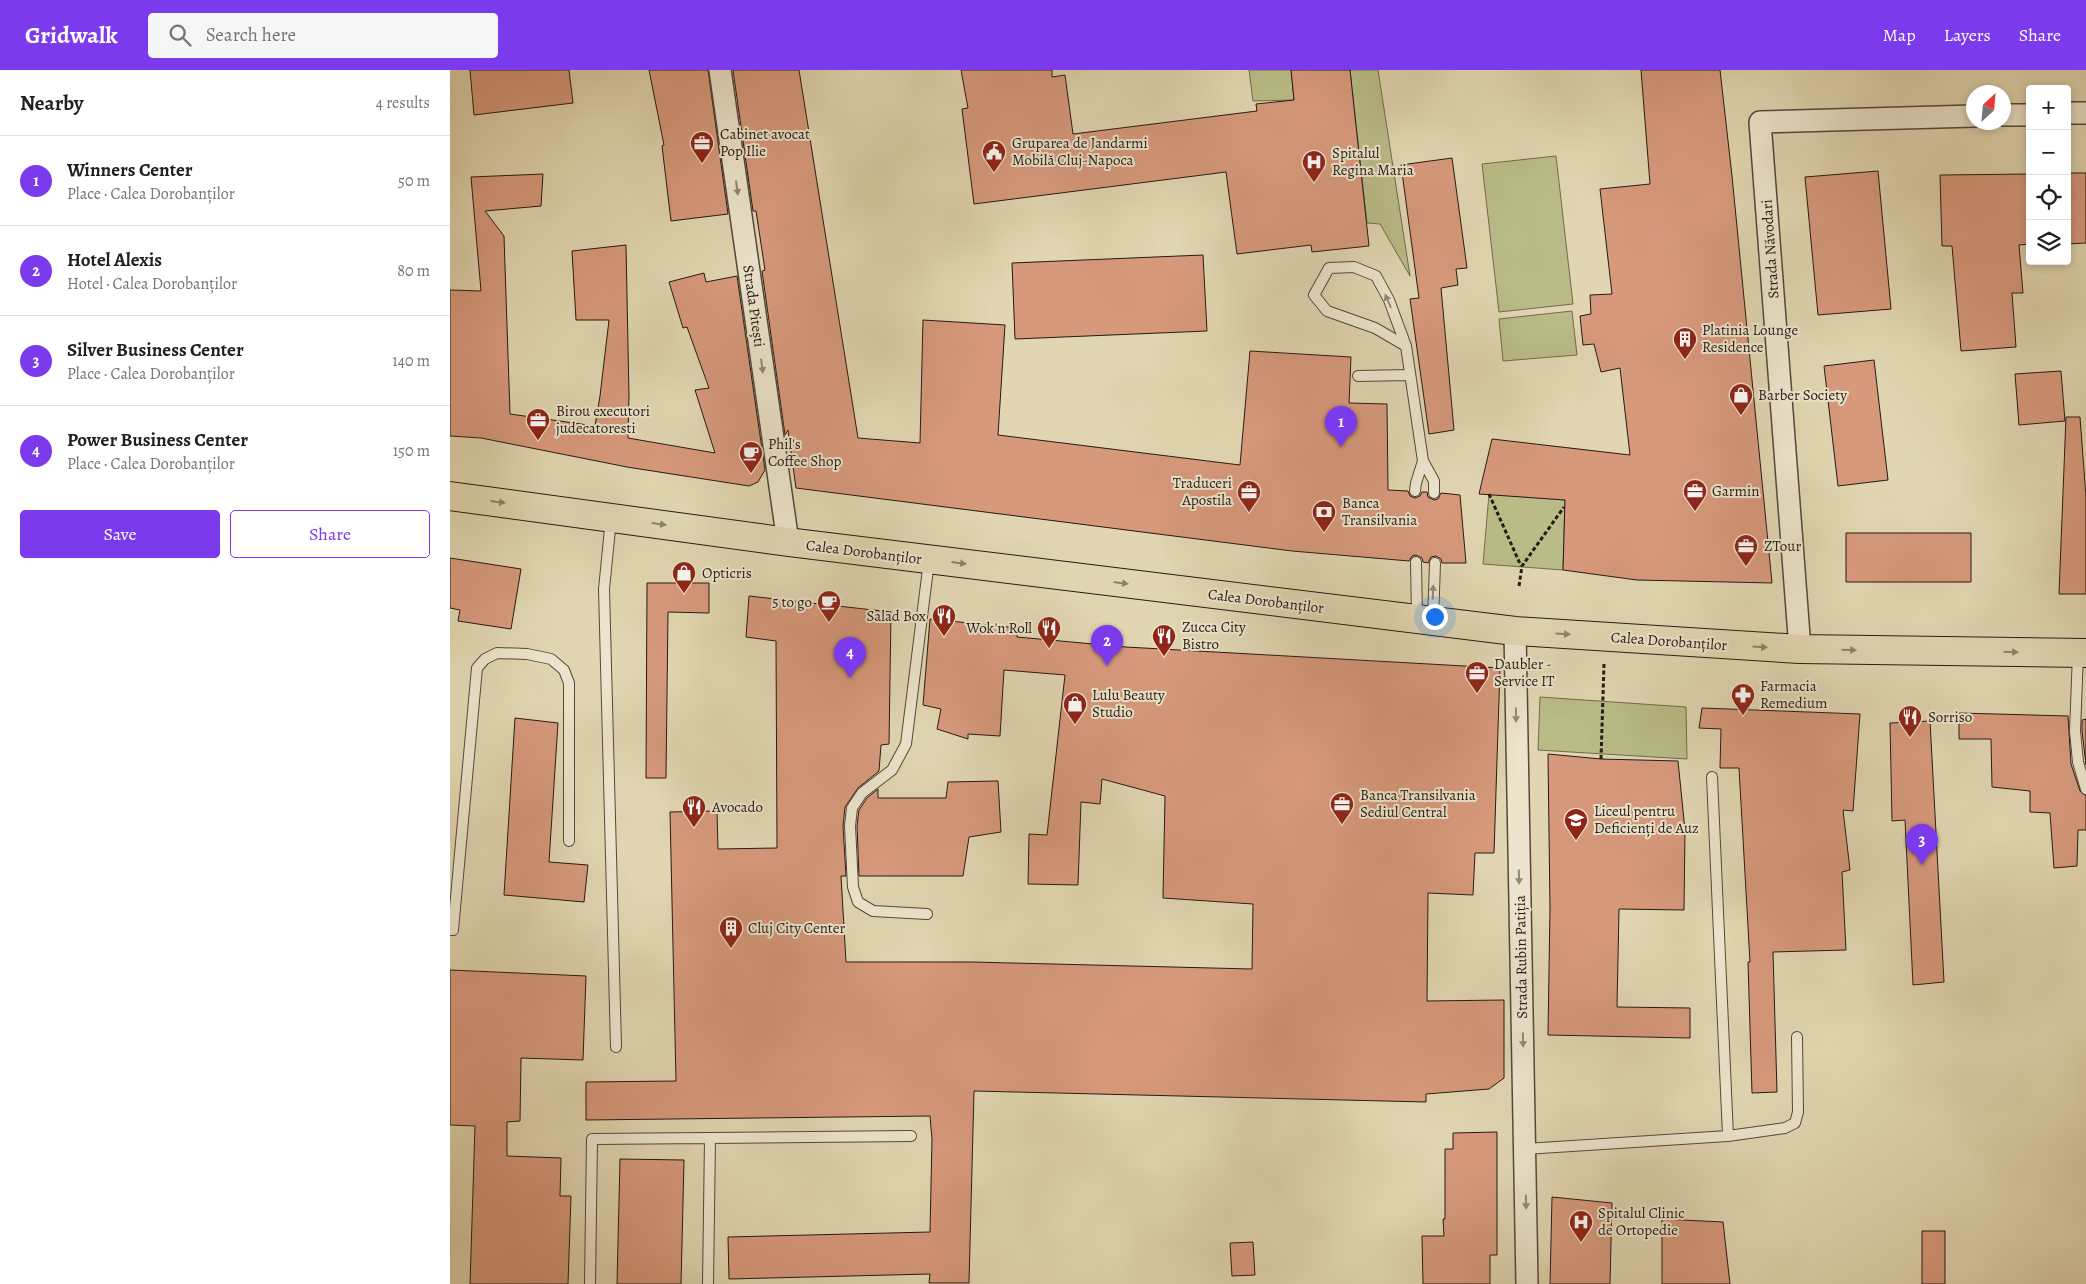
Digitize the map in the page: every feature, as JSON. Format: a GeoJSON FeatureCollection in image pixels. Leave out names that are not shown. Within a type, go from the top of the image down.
{"type":"FeatureCollection","features":[{"type":"Feature","properties":{"kind":"main road","name":"Calea Dorobanților"},"geometry":{"type":"LineString","coordinates":[[450,496],[930,560],[1515,631],[1800,649],[2082,653]]}},
{"type":"Feature","properties":{"kind":"street","name":"Strada Pitești"},"geometry":{"type":"LineString","coordinates":[[720,70],[788,542]]}},
{"type":"Feature","properties":{"kind":"street"},"geometry":{"type":"LineString","coordinates":[[2071,113],[2086,113]]}},
{"type":"Feature","properties":{"kind":"street"},"geometry":{"type":"LineString","coordinates":[[2011,115],[2026,115]]}},
{"type":"Feature","properties":{"kind":"street","name":"Strada Năvodari"},"geometry":{"type":"LineString","coordinates":[[1800,649],[1760,122],[1966,116]]}},
{"type":"Feature","properties":{"kind":"street","name":"Strada Rubin Patiția"},"geometry":{"type":"LineString","coordinates":[[1515,631],[1527,1284]]}},
{"type":"Feature","properties":{"kind":"lane"},"geometry":{"type":"LineString","coordinates":[[1406,346],[1375,328],[1327,311],[1314,295],[1329,268],[1354,267],[1376,276],[1389,300],[1406,346],[1423,461],[1434,481],[1434,493]]}},
{"type":"Feature","properties":{"kind":"lane"},"geometry":{"type":"LineString","coordinates":[[1358,376],[1410,375]]}},
{"type":"Feature","properties":{"kind":"lane"},"geometry":{"type":"LineString","coordinates":[[1416,491],[1416,484],[1423,461]]}},
{"type":"Feature","properties":{"kind":"lane"},"geometry":{"type":"LineString","coordinates":[[611,518],[604,589],[616,1047]]}},
{"type":"Feature","properties":{"kind":"lane"},"geometry":{"type":"LineString","coordinates":[[926,914],[873,911],[858,902],[852,887],[850,826],[852,808],[862,793],[892,770],[906,744],[930,560]]}},
{"type":"Feature","properties":{"kind":"lane"},"geometry":{"type":"LineString","coordinates":[[1416,562],[1425,621]]}},
{"type":"Feature","properties":{"kind":"lane"},"geometry":{"type":"LineString","coordinates":[[1425,621],[1435,563]]}},
{"type":"Feature","properties":{"kind":"lane"},"geometry":{"type":"LineString","coordinates":[[450,930],[453,930],[477,668],[485,659],[498,653],[527,654],[551,659],[564,670],[569,682],[569,841]]}},
{"type":"Feature","properties":{"kind":"lane"},"geometry":{"type":"LineString","coordinates":[[2082,653],[2075,731],[2078,762],[2086,789]]}},
{"type":"Feature","properties":{"kind":"lane"},"geometry":{"type":"LineString","coordinates":[[1712,777],[1728,1136]]}},
{"type":"Feature","properties":{"kind":"lane"},"geometry":{"type":"LineString","coordinates":[[1525,1149],[1728,1136],[1785,1128],[1795,1123],[1798,1112],[1797,1037]]}},
{"type":"Feature","properties":{"kind":"lane"},"geometry":{"type":"LineString","coordinates":[[590,1284],[592,1139],[911,1136]]}},
{"type":"Feature","properties":{"kind":"lane"},"geometry":{"type":"LineString","coordinates":[[708,1284],[710,1138]]}},
{"type":"Feature","properties":{"kind":"path"},"geometry":{"type":"LineString","coordinates":[[1489,494],[1522,566]]}},
{"type":"Feature","properties":{"kind":"path"},"geometry":{"type":"LineString","coordinates":[[1519,586],[1522,566],[1564,506]]}},
{"type":"Feature","properties":{"kind":"path"},"geometry":{"type":"LineString","coordinates":[[1601,759],[1605,658]]}},
{"type":"Feature","properties":{"kind":"green space"},"geometry":{"type":"Polygon","coordinates":[[[1249,70],[1291,70],[1294,100],[1253,101],[1249,70]]]}},
{"type":"Feature","properties":{"kind":"green space"},"geometry":{"type":"Polygon","coordinates":[[[1350,70],[1378,70],[1410,276],[1380,224],[1367,223],[1350,70]]]}},
{"type":"Feature","properties":{"kind":"green space"},"geometry":{"type":"Polygon","coordinates":[[[1556,156],[1573,304],[1499,312],[1482,164],[1556,156]]]}},
{"type":"Feature","properties":{"kind":"green space"},"geometry":{"type":"Polygon","coordinates":[[[1572,311],[1577,355],[1503,361],[1499,319],[1572,311]]]}},
{"type":"Feature","properties":{"kind":"green space"},"geometry":{"type":"Polygon","coordinates":[[[1489,494],[1565,500],[1563,570],[1483,564],[1489,494]]]}},
{"type":"Feature","properties":{"kind":"green space"},"geometry":{"type":"Polygon","coordinates":[[[1540,697],[1686,707],[1687,759],[1538,750],[1540,697]]]}},
{"type":"Feature","properties":{"kind":"building"},"geometry":{"type":"Polygon","coordinates":[[[470,70],[569,70],[573,103],[474,115],[470,70]]]}},
{"type":"Feature","properties":{"kind":"building"},"geometry":{"type":"Polygon","coordinates":[[[649,70],[708,70],[728,214],[671,221],[662,146],[664,145],[649,70]]]}},
{"type":"Feature","properties":{"kind":"building"},"geometry":{"type":"Polygon","coordinates":[[[733,70],[799,70],[858,438],[920,443],[923,320],[1005,325],[998,435],[1240,465],[1250,351],[1351,357],[1349,403],[1387,404],[1388,490],[1408,491],[1410,496],[1415,498],[1420,496],[1422,492],[1427,492],[1428,497],[1434,500],[1438,499],[1441,493],[1460,495],[1466,563],[1442,563],[1441,559],[1436,556],[1431,557],[1428,563],[1423,562],[1422,558],[1416,555],[1412,556],[1409,561],[1292,551],[796,488],[788,430],[785,435],[762,271],[765,270],[756,211],[753,211],[733,70]]]}},
{"type":"Feature","properties":{"kind":"building"},"geometry":{"type":"Polygon","coordinates":[[[961,70],[1052,70],[1052,77],[1065,75],[1073,134],[1257,111],[1256,104],[1294,100],[1291,70],[1350,70],[1369,246],[1312,252],[1311,245],[1237,254],[1226,172],[974,204],[962,109],[968,108],[961,70]]]}},
{"type":"Feature","properties":{"kind":"building","name":"Platinia Lounge Residence"},"geometry":{"type":"Polygon","coordinates":[[[1641,70],[1720,70],[1772,583],[1637,580],[1563,570],[1565,500],[1479,494],[1492,439],[1630,455],[1620,368],[1601,372],[1594,344],[1583,345],[1580,316],[1591,314],[1590,295],[1612,294],[1600,189],[1650,184],[1641,70]]]}},
{"type":"Feature","properties":{"kind":"building"},"geometry":{"type":"Polygon","coordinates":[[[1452,158],[1467,268],[1456,269],[1458,285],[1441,288],[1454,430],[1429,434],[1410,299],[1419,298],[1401,165],[1452,158]]]}},
{"type":"Feature","properties":{"kind":"building"},"geometry":{"type":"Polygon","coordinates":[[[1878,171],[1891,309],[1818,315],[1805,177],[1878,171]]]}},
{"type":"Feature","properties":{"kind":"building"},"geometry":{"type":"Polygon","coordinates":[[[2071,173],[2086,173],[2086,243],[2071,244],[2071,173]]]}},
{"type":"Feature","properties":{"kind":"building"},"geometry":{"type":"Polygon","coordinates":[[[543,174],[541,206],[485,211],[504,236],[510,414],[595,426],[609,320],[576,320],[572,251],[626,245],[628,438],[715,453],[695,390],[709,388],[687,327],[683,328],[669,282],[704,273],[706,282],[737,276],[765,470],[758,482],[749,486],[627,467],[481,438],[450,436],[450,290],[481,291],[471,177],[543,174]]]}},
{"type":"Feature","properties":{"kind":"building"},"geometry":{"type":"Polygon","coordinates":[[[2026,174],[2026,244],[2019,245],[2023,293],[2012,293],[2016,347],[1961,351],[1952,246],[1942,246],[1940,175],[2026,174]]]}},
{"type":"Feature","properties":{"kind":"building"},"geometry":{"type":"Polygon","coordinates":[[[1203,255],[1207,331],[1015,339],[1012,263],[1203,255]]]}},
{"type":"Feature","properties":{"kind":"building"},"geometry":{"type":"Polygon","coordinates":[[[1874,360],[1888,480],[1838,486],[1824,366],[1874,360]]]}},
{"type":"Feature","properties":{"kind":"building"},"geometry":{"type":"Polygon","coordinates":[[[2061,371],[2065,421],[2019,425],[2015,374],[2061,371]]]}},
{"type":"Feature","properties":{"kind":"building"},"geometry":{"type":"Polygon","coordinates":[[[2066,417],[2080,417],[2086,497],[2086,594],[2059,594],[2066,417]]]}},
{"type":"Feature","properties":{"kind":"building"},"geometry":{"type":"Polygon","coordinates":[[[1846,533],[1971,533],[1971,582],[1846,582],[1846,533]]]}},
{"type":"Feature","properties":{"kind":"building"},"geometry":{"type":"Polygon","coordinates":[[[450,558],[521,569],[511,629],[458,621],[460,610],[450,608],[450,558]]]}},
{"type":"Feature","properties":{"kind":"building"},"geometry":{"type":"Polygon","coordinates":[[[647,583],[709,583],[709,613],[668,612],[666,778],[646,778],[647,583]]]}},
{"type":"Feature","properties":{"kind":"building"},"geometry":{"type":"Polygon","coordinates":[[[749,596],[891,612],[889,744],[881,745],[879,771],[858,788],[845,807],[843,826],[846,876],[841,876],[846,962],[972,962],[1252,969],[1253,904],[1163,898],[1165,796],[1102,779],[1100,804],[1081,802],[1078,885],[1028,884],[1029,834],[1047,835],[1065,675],[1004,670],[1000,736],[968,734],[968,739],[937,729],[941,709],[923,705],[930,619],[1018,628],[1017,637],[1126,647],[1500,668],[1494,853],[1475,853],[1473,895],[1428,893],[1427,1001],[1504,1000],[1504,1078],[1489,1089],[1426,1094],[1426,1102],[974,1091],[969,1283],[929,1283],[930,1274],[729,1279],[728,1237],[930,1232],[932,1139],[930,1116],[586,1120],[586,1082],[676,1081],[670,812],[717,811],[718,849],[777,848],[776,641],[746,637],[749,596]]]}},
{"type":"Feature","properties":{"kind":"building"},"geometry":{"type":"Polygon","coordinates":[[[1702,708],[1860,714],[1853,811],[1843,810],[1850,870],[1842,872],[1846,950],[1773,952],[1777,1092],[1752,1093],[1748,962],[1750,962],[1739,768],[1720,768],[1721,729],[1699,728],[1702,708]]]}},
{"type":"Feature","properties":{"kind":"building"},"geometry":{"type":"Polygon","coordinates":[[[1959,713],[2068,716],[2071,764],[2080,791],[2086,796],[2086,830],[2078,830],[2077,866],[2054,868],[2050,813],[2030,812],[2030,791],[1992,787],[1991,739],[1959,739],[1959,713]]]}},
{"type":"Feature","properties":{"kind":"building"},"geometry":{"type":"Polygon","coordinates":[[[515,718],[558,723],[549,862],[588,865],[584,902],[504,895],[515,718]]]}},
{"type":"Feature","properties":{"kind":"building"},"geometry":{"type":"Polygon","coordinates":[[[2086,719],[2086,765],[2082,720],[2086,719]]]}},
{"type":"Feature","properties":{"kind":"building"},"geometry":{"type":"Polygon","coordinates":[[[1930,721],[1944,982],[1913,985],[1905,820],[1892,821],[1890,723],[1930,721]]]}},
{"type":"Feature","properties":{"kind":"building","name":"Liceul pentru Deficienți de Auz"},"geometry":{"type":"Polygon","coordinates":[[[1548,754],[1601,759],[1678,761],[1685,830],[1684,910],[1619,909],[1617,1007],[1690,1008],[1690,1038],[1548,1035],[1550,908],[1548,754]]]}},
{"type":"Feature","properties":{"kind":"building"},"geometry":{"type":"Polygon","coordinates":[[[998,781],[1001,832],[969,837],[963,876],[859,876],[857,826],[859,810],[867,798],[878,789],[878,798],[946,798],[948,782],[998,781]]]}},
{"type":"Feature","properties":{"kind":"building"},"geometry":{"type":"Polygon","coordinates":[[[450,970],[586,976],[583,1060],[521,1058],[520,1121],[507,1122],[507,1156],[561,1158],[560,1196],[571,1196],[568,1284],[470,1284],[475,1126],[450,1125],[450,970]]]}},
{"type":"Feature","properties":{"kind":"building"},"geometry":{"type":"Polygon","coordinates":[[[1497,1132],[1497,1255],[1490,1255],[1490,1284],[1423,1284],[1422,1236],[1444,1236],[1445,1149],[1453,1149],[1453,1133],[1497,1132]]]}},
{"type":"Feature","properties":{"kind":"building"},"geometry":{"type":"Polygon","coordinates":[[[620,1159],[684,1160],[681,1284],[617,1284],[620,1159]]]}},
{"type":"Feature","properties":{"kind":"building","name":"Spitalul Clinic de Ortopedie"},"geometry":{"type":"Polygon","coordinates":[[[1552,1197],[1612,1203],[1610,1284],[1550,1284],[1552,1197]]]}},
{"type":"Feature","properties":{"kind":"building","name":"Spitalul Clinic de Ortopedie"},"geometry":{"type":"Polygon","coordinates":[[[1662,1219],[1723,1222],[1730,1284],[1662,1284],[1662,1219]]]}},
{"type":"Feature","properties":{"kind":"building"},"geometry":{"type":"Polygon","coordinates":[[[1922,1231],[1945,1231],[1945,1284],[1922,1284],[1922,1231]]]}},
{"type":"Feature","properties":{"kind":"building"},"geometry":{"type":"Polygon","coordinates":[[[1253,1242],[1255,1275],[1232,1276],[1230,1243],[1253,1242]]]}},
{"type":"Feature","properties":{"kind":"place","name":"Cabinet avocat Pop Ilie"},"geometry":{"type":"Point","coordinates":[702,164]}},
{"type":"Feature","properties":{"kind":"place","name":"Gruparea de Jandarmi Mobilă Cluj-Napoca"},"geometry":{"type":"Point","coordinates":[994,173]}},
{"type":"Feature","properties":{"kind":"place","name":"Spitalul Regina Maria"},"geometry":{"type":"Point","coordinates":[1314,183]}},
{"type":"Feature","properties":{"kind":"place","name":"Platinia Lounge Residence"},"geometry":{"type":"Point","coordinates":[1685,360]}},
{"type":"Feature","properties":{"kind":"place","name":"Barber Society"},"geometry":{"type":"Point","coordinates":[1741,416]}},
{"type":"Feature","properties":{"kind":"place","name":"Birou executori judecatoresti"},"geometry":{"type":"Point","coordinates":[538,441]}},
{"type":"Feature","properties":{"kind":"place","name":"Winners Center"},"geometry":{"type":"Point","coordinates":[1341,447]}},
{"type":"Feature","properties":{"kind":"place","name":"Phil's Coffee Shop"},"geometry":{"type":"Point","coordinates":[751,474]}},
{"type":"Feature","properties":{"kind":"place","name":"Garmin"},"geometry":{"type":"Point","coordinates":[1695,512]}},
{"type":"Feature","properties":{"kind":"place","name":"Traduceri Apostila"},"geometry":{"type":"Point","coordinates":[1249,513]}},
{"type":"Feature","properties":{"kind":"place","name":"Banca Transilvania"},"geometry":{"type":"Point","coordinates":[1324,533]}},
{"type":"Feature","properties":{"kind":"place","name":"ZTour"},"geometry":{"type":"Point","coordinates":[1746,567]}},
{"type":"Feature","properties":{"kind":"place","name":"Opticris"},"geometry":{"type":"Point","coordinates":[684,594]}},
{"type":"Feature","properties":{"kind":"place","name":"5 to go"},"geometry":{"type":"Point","coordinates":[829,623]}},
{"type":"Feature","properties":{"kind":"place","name":"Salad Box"},"geometry":{"type":"Point","coordinates":[944,637]}},
{"type":"Feature","properties":{"kind":"place","name":"Wok'n Roll"},"geometry":{"type":"Point","coordinates":[1049,649]}},
{"type":"Feature","properties":{"kind":"place","name":"Zucca City Bistro"},"geometry":{"type":"Point","coordinates":[1164,657]}},
{"type":"Feature","properties":{"kind":"place","name":"Hotel Alexis"},"geometry":{"type":"Point","coordinates":[1107,666]}},
{"type":"Feature","properties":{"kind":"place","name":"Power Business Center"},"geometry":{"type":"Point","coordinates":[850,678]}},
{"type":"Feature","properties":{"kind":"place","name":"Daubler - Service IT"},"geometry":{"type":"Point","coordinates":[1477,694]}},
{"type":"Feature","properties":{"kind":"place","name":"Farmacia Remedium"},"geometry":{"type":"Point","coordinates":[1743,716]}},
{"type":"Feature","properties":{"kind":"place","name":"Lulu Beauty Studio"},"geometry":{"type":"Point","coordinates":[1075,725]}},
{"type":"Feature","properties":{"kind":"place","name":"Sorriso"},"geometry":{"type":"Point","coordinates":[1910,738]}},
{"type":"Feature","properties":{"kind":"place","name":"Banca Transilvania Sediul Central"},"geometry":{"type":"Point","coordinates":[1342,825]}},
{"type":"Feature","properties":{"kind":"place","name":"Avocado"},"geometry":{"type":"Point","coordinates":[694,828]}},
{"type":"Feature","properties":{"kind":"place","name":"Liceul pentru Deficienți de Auz"},"geometry":{"type":"Point","coordinates":[1576,841]}},
{"type":"Feature","properties":{"kind":"place","name":"Silver Business Center"},"geometry":{"type":"Point","coordinates":[1922,865]}},
{"type":"Feature","properties":{"kind":"place","name":"Cluj City Center"},"geometry":{"type":"Point","coordinates":[731,949]}},
{"type":"Feature","properties":{"kind":"place","name":"Spitalul Clinic de Ortopedie"},"geometry":{"type":"Point","coordinates":[1581,1243]}}]}
